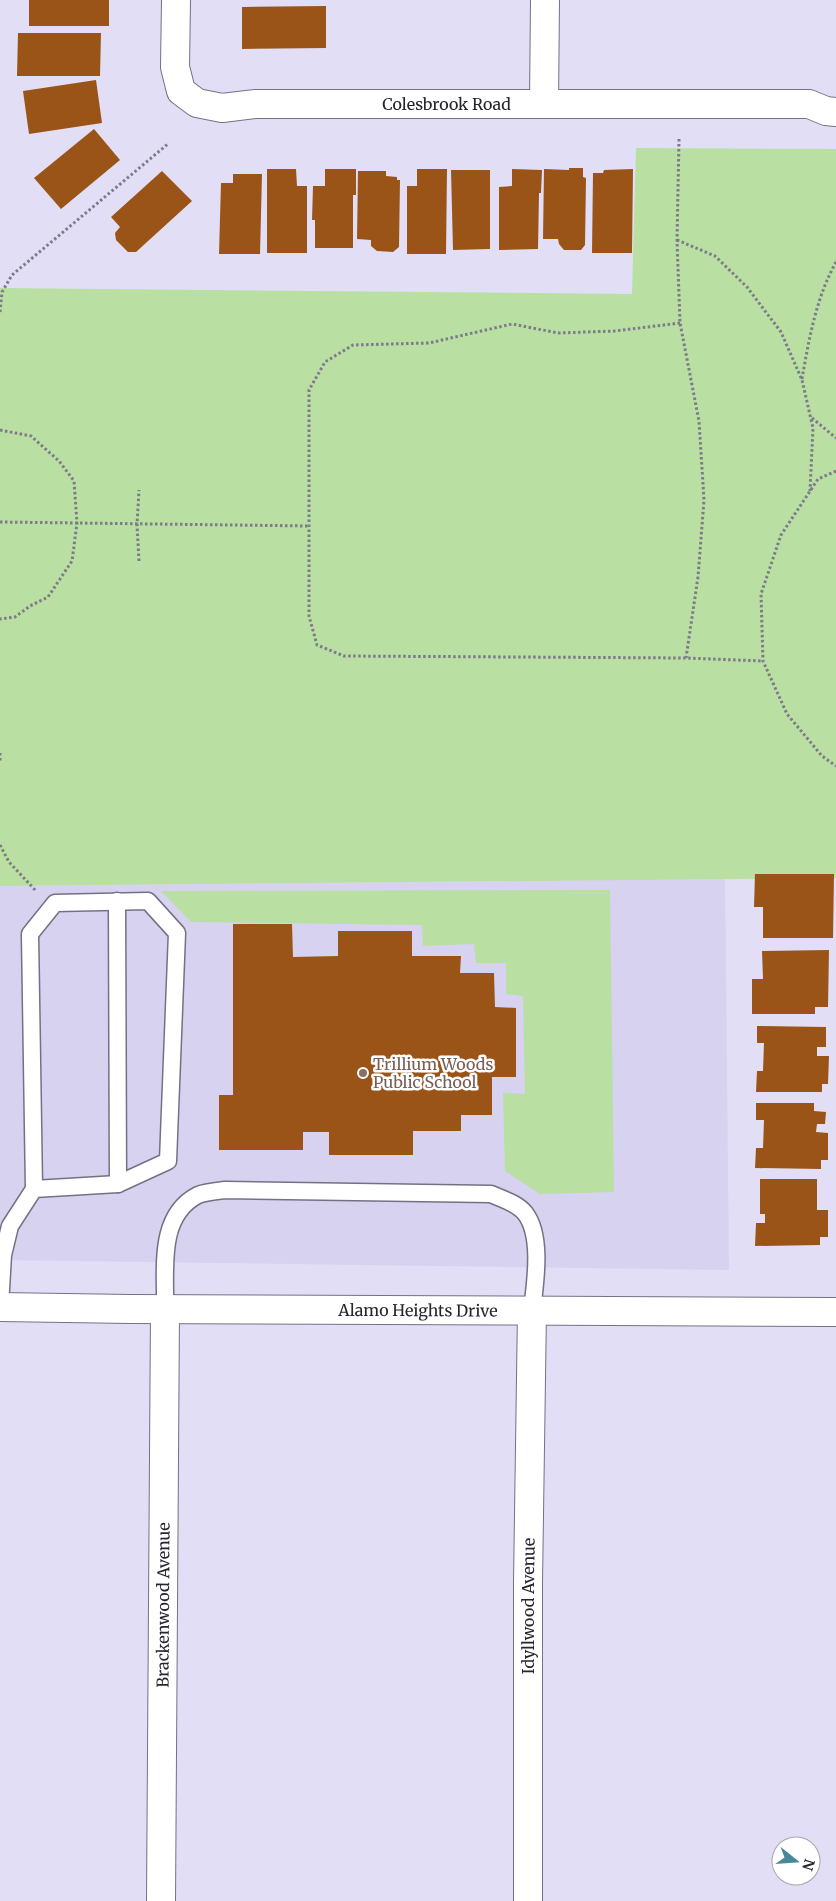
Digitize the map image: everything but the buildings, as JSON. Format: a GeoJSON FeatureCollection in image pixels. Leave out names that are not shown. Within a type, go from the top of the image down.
{"type":"FeatureCollection","features":[{"type":"Feature","properties":{"kind":"street","name":"Colesbrook Road"},"geometry":{"type":"LineString","coordinates":[[176,0],[176,67],[181,91],[197,104],[222,108],[256,104],[809,104],[826,111],[836,112]]}},
{"type":"Feature","properties":{"kind":"street"},"geometry":{"type":"LineString","coordinates":[[544,104],[545,0]]}},
{"type":"Feature","properties":{"kind":"street","name":"Colesbrook Road"},"geometry":{"type":"LineString","coordinates":[[809,104],[826,94],[836,94]]}},
{"type":"Feature","properties":{"kind":"street","name":"Alamo Heights Drive"},"geometry":{"type":"LineString","coordinates":[[0,1306],[165,1309],[836,1312]]}},
{"type":"Feature","properties":{"kind":"street","name":"Brackenwood Avenue"},"geometry":{"type":"LineString","coordinates":[[161,1901],[165,1309]]}},
{"type":"Feature","properties":{"kind":"street","name":"Idyllwood Avenue"},"geometry":{"type":"LineString","coordinates":[[528,1901],[528,1583],[532,1310]]}},
{"type":"Feature","properties":{"kind":"lane"},"geometry":{"type":"LineString","coordinates":[[0,1306],[3,1255],[10,1226],[34,1189],[30,934],[55,903],[148,901],[177,933],[168,1161],[118,1184],[34,1189]]}},
{"type":"Feature","properties":{"kind":"lane"},"geometry":{"type":"LineString","coordinates":[[117,902],[118,1184]]}},
{"type":"Feature","properties":{"kind":"lane"},"geometry":{"type":"LineString","coordinates":[[165,1309],[167,1244],[170,1226],[181,1207],[199,1195],[225,1190],[491,1194],[513,1203],[525,1214],[531,1226],[536,1247],[532,1310]]}},
{"type":"Feature","properties":{"kind":"path"},"geometry":{"type":"LineString","coordinates":[[679,139],[677,240],[680,323],[699,421],[704,500],[698,577],[686,658]]}},
{"type":"Feature","properties":{"kind":"path"},"geometry":{"type":"LineString","coordinates":[[0,312],[2,292],[12,275],[169,144]]}},
{"type":"Feature","properties":{"kind":"path"},"geometry":{"type":"LineString","coordinates":[[677,240],[715,256],[747,286],[782,332],[802,380],[813,428],[810,492]]}},
{"type":"Feature","properties":{"kind":"path"},"geometry":{"type":"LineString","coordinates":[[802,380],[812,321],[829,274],[836,262]]}},
{"type":"Feature","properties":{"kind":"path"},"geometry":{"type":"LineString","coordinates":[[680,323],[615,331],[558,333],[512,324],[429,342],[353,345],[325,362],[309,390],[309,616],[317,645],[344,656],[686,658],[763,661]]}},
{"type":"Feature","properties":{"kind":"path"},"geometry":{"type":"LineString","coordinates":[[811,417],[836,438]]}},
{"type":"Feature","properties":{"kind":"path"},"geometry":{"type":"LineString","coordinates":[[0,430],[31,436],[59,462],[74,481],[77,523],[72,561],[48,597],[15,617],[0,619]]}},
{"type":"Feature","properties":{"kind":"path"},"geometry":{"type":"LineString","coordinates":[[836,471],[818,479],[780,535],[760,594],[763,661],[787,714],[822,756],[836,766]]}},
{"type":"Feature","properties":{"kind":"path"},"geometry":{"type":"LineString","coordinates":[[139,490],[137,525],[139,561]]}},
{"type":"Feature","properties":{"kind":"path"},"geometry":{"type":"LineString","coordinates":[[0,522],[309,526]]}},
{"type":"Feature","properties":{"kind":"path"},"geometry":{"type":"LineString","coordinates":[[0,753],[0,762]]}},
{"type":"Feature","properties":{"kind":"path"},"geometry":{"type":"LineString","coordinates":[[0,844],[9,862],[52,908]]}},
{"type":"Feature","properties":{"kind":"shaded area","name":"Trillium Woods Public School"},"geometry":{"type":"Polygon","coordinates":[[[725,879],[729,1270],[0,1260],[0,886],[725,879]]]}},
{"type":"Feature","properties":{"kind":"green space"},"geometry":{"type":"Polygon","coordinates":[[[636,148],[836,149],[836,878],[0,886],[0,288],[632,294],[636,148]]]}},
{"type":"Feature","properties":{"kind":"green space"},"geometry":{"type":"Polygon","coordinates":[[[610,890],[614,1192],[540,1194],[505,1171],[503,1093],[525,1094],[523,996],[506,994],[506,963],[476,963],[474,944],[423,946],[422,925],[191,922],[161,891],[610,890]]]}},
{"type":"Feature","properties":{"kind":"place","name":"Trillium Woods Public School"},"geometry":{"type":"Point","coordinates":[363,1073]}}]}
